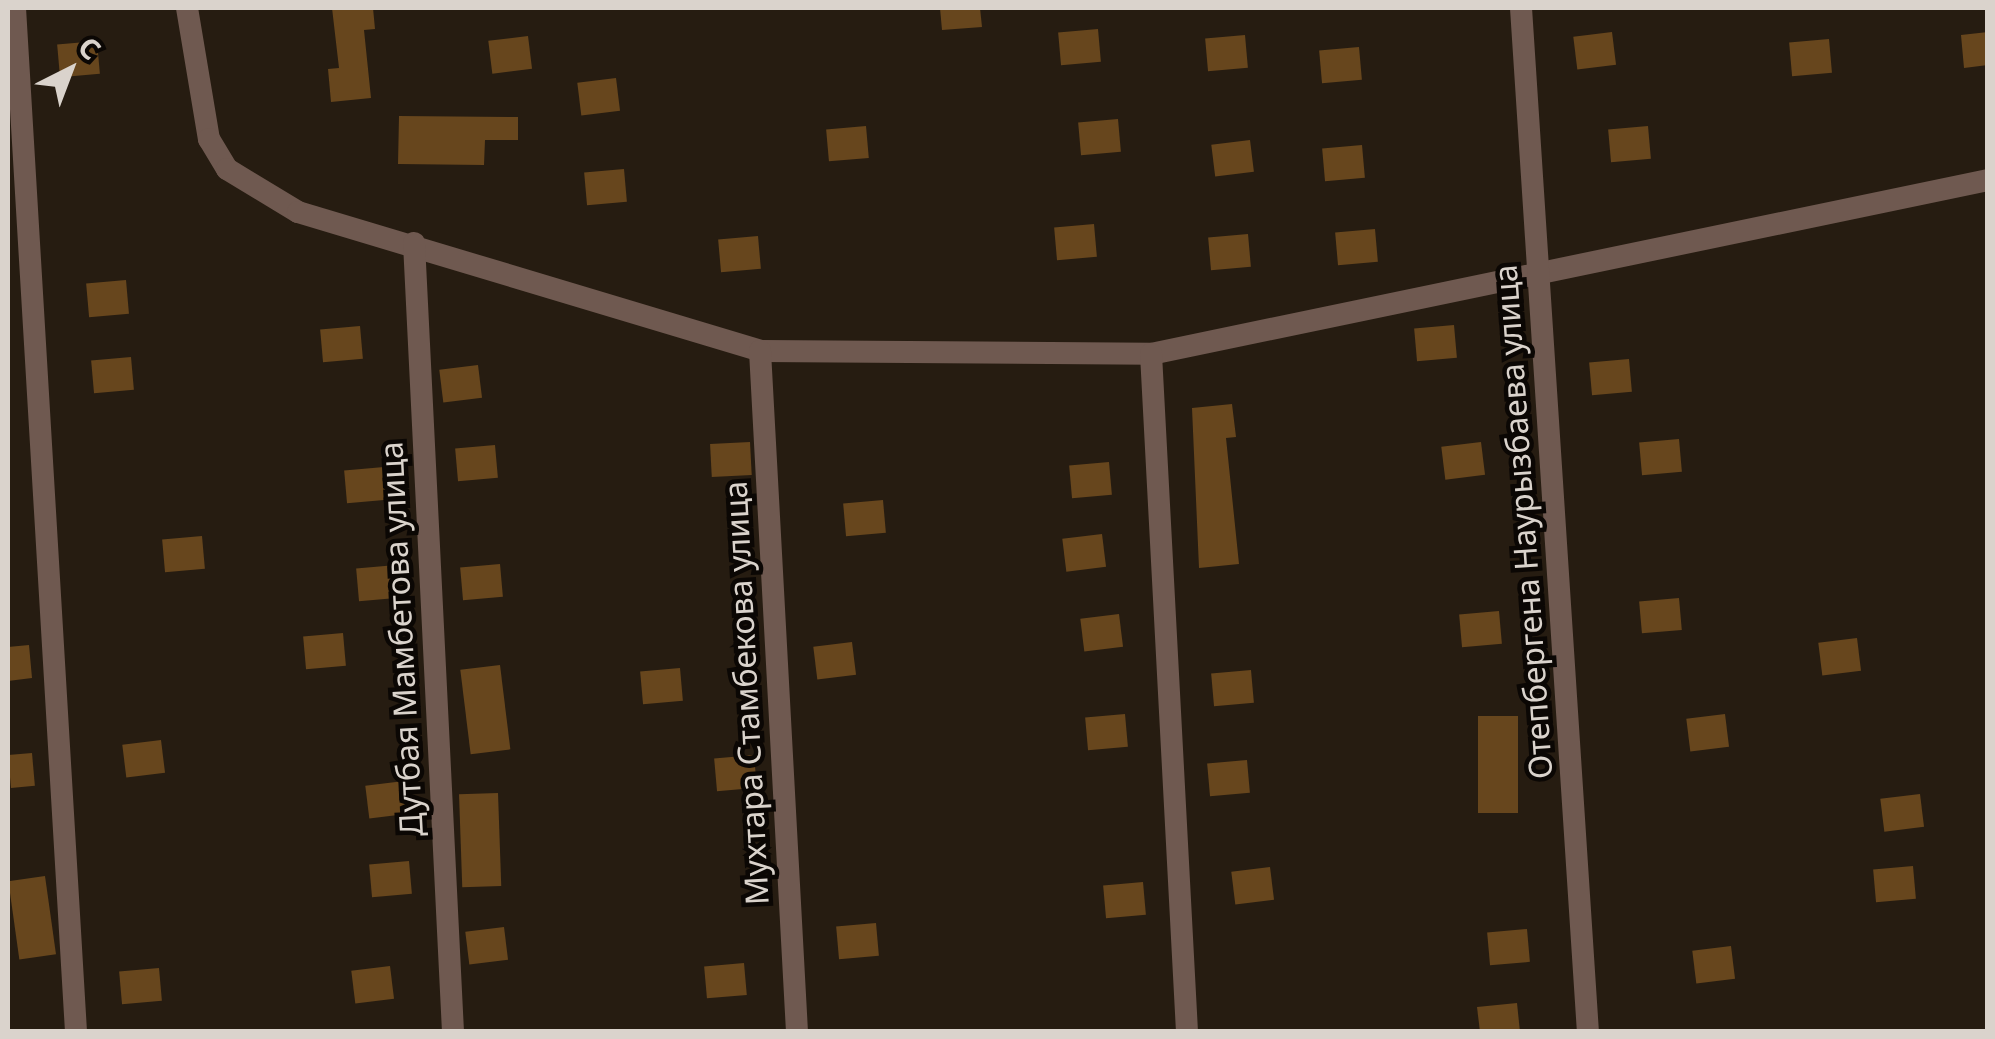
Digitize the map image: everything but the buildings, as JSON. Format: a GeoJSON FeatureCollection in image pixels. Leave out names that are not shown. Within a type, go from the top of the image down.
{"type":"FeatureCollection","features":[{"type":"Feature","properties":{"kind":"street"},"geometry":{"type":"LineString","coordinates":[[15,8],[76,1032]]}},
{"type":"Feature","properties":{"kind":"street"},"geometry":{"type":"LineString","coordinates":[[187,8],[210,139],[227,170],[298,212],[414,243],[760,350],[1151,354],[1539,269],[1988,180]]}},
{"type":"Feature","properties":{"kind":"street","name":"Отепбергена Наурызбаева улица"},"geometry":{"type":"LineString","coordinates":[[1522,8],[1588,1032]]}},
{"type":"Feature","properties":{"kind":"street","name":"Дутбая Мамбетова улица"},"geometry":{"type":"LineString","coordinates":[[414,243],[453,1032]]}},
{"type":"Feature","properties":{"kind":"street","name":"Мухтара Стамбекова улица"},"geometry":{"type":"LineString","coordinates":[[760,350],[797,1032]]}},
{"type":"Feature","properties":{"kind":"street"},"geometry":{"type":"LineString","coordinates":[[1151,354],[1188,1032]]}}]}
